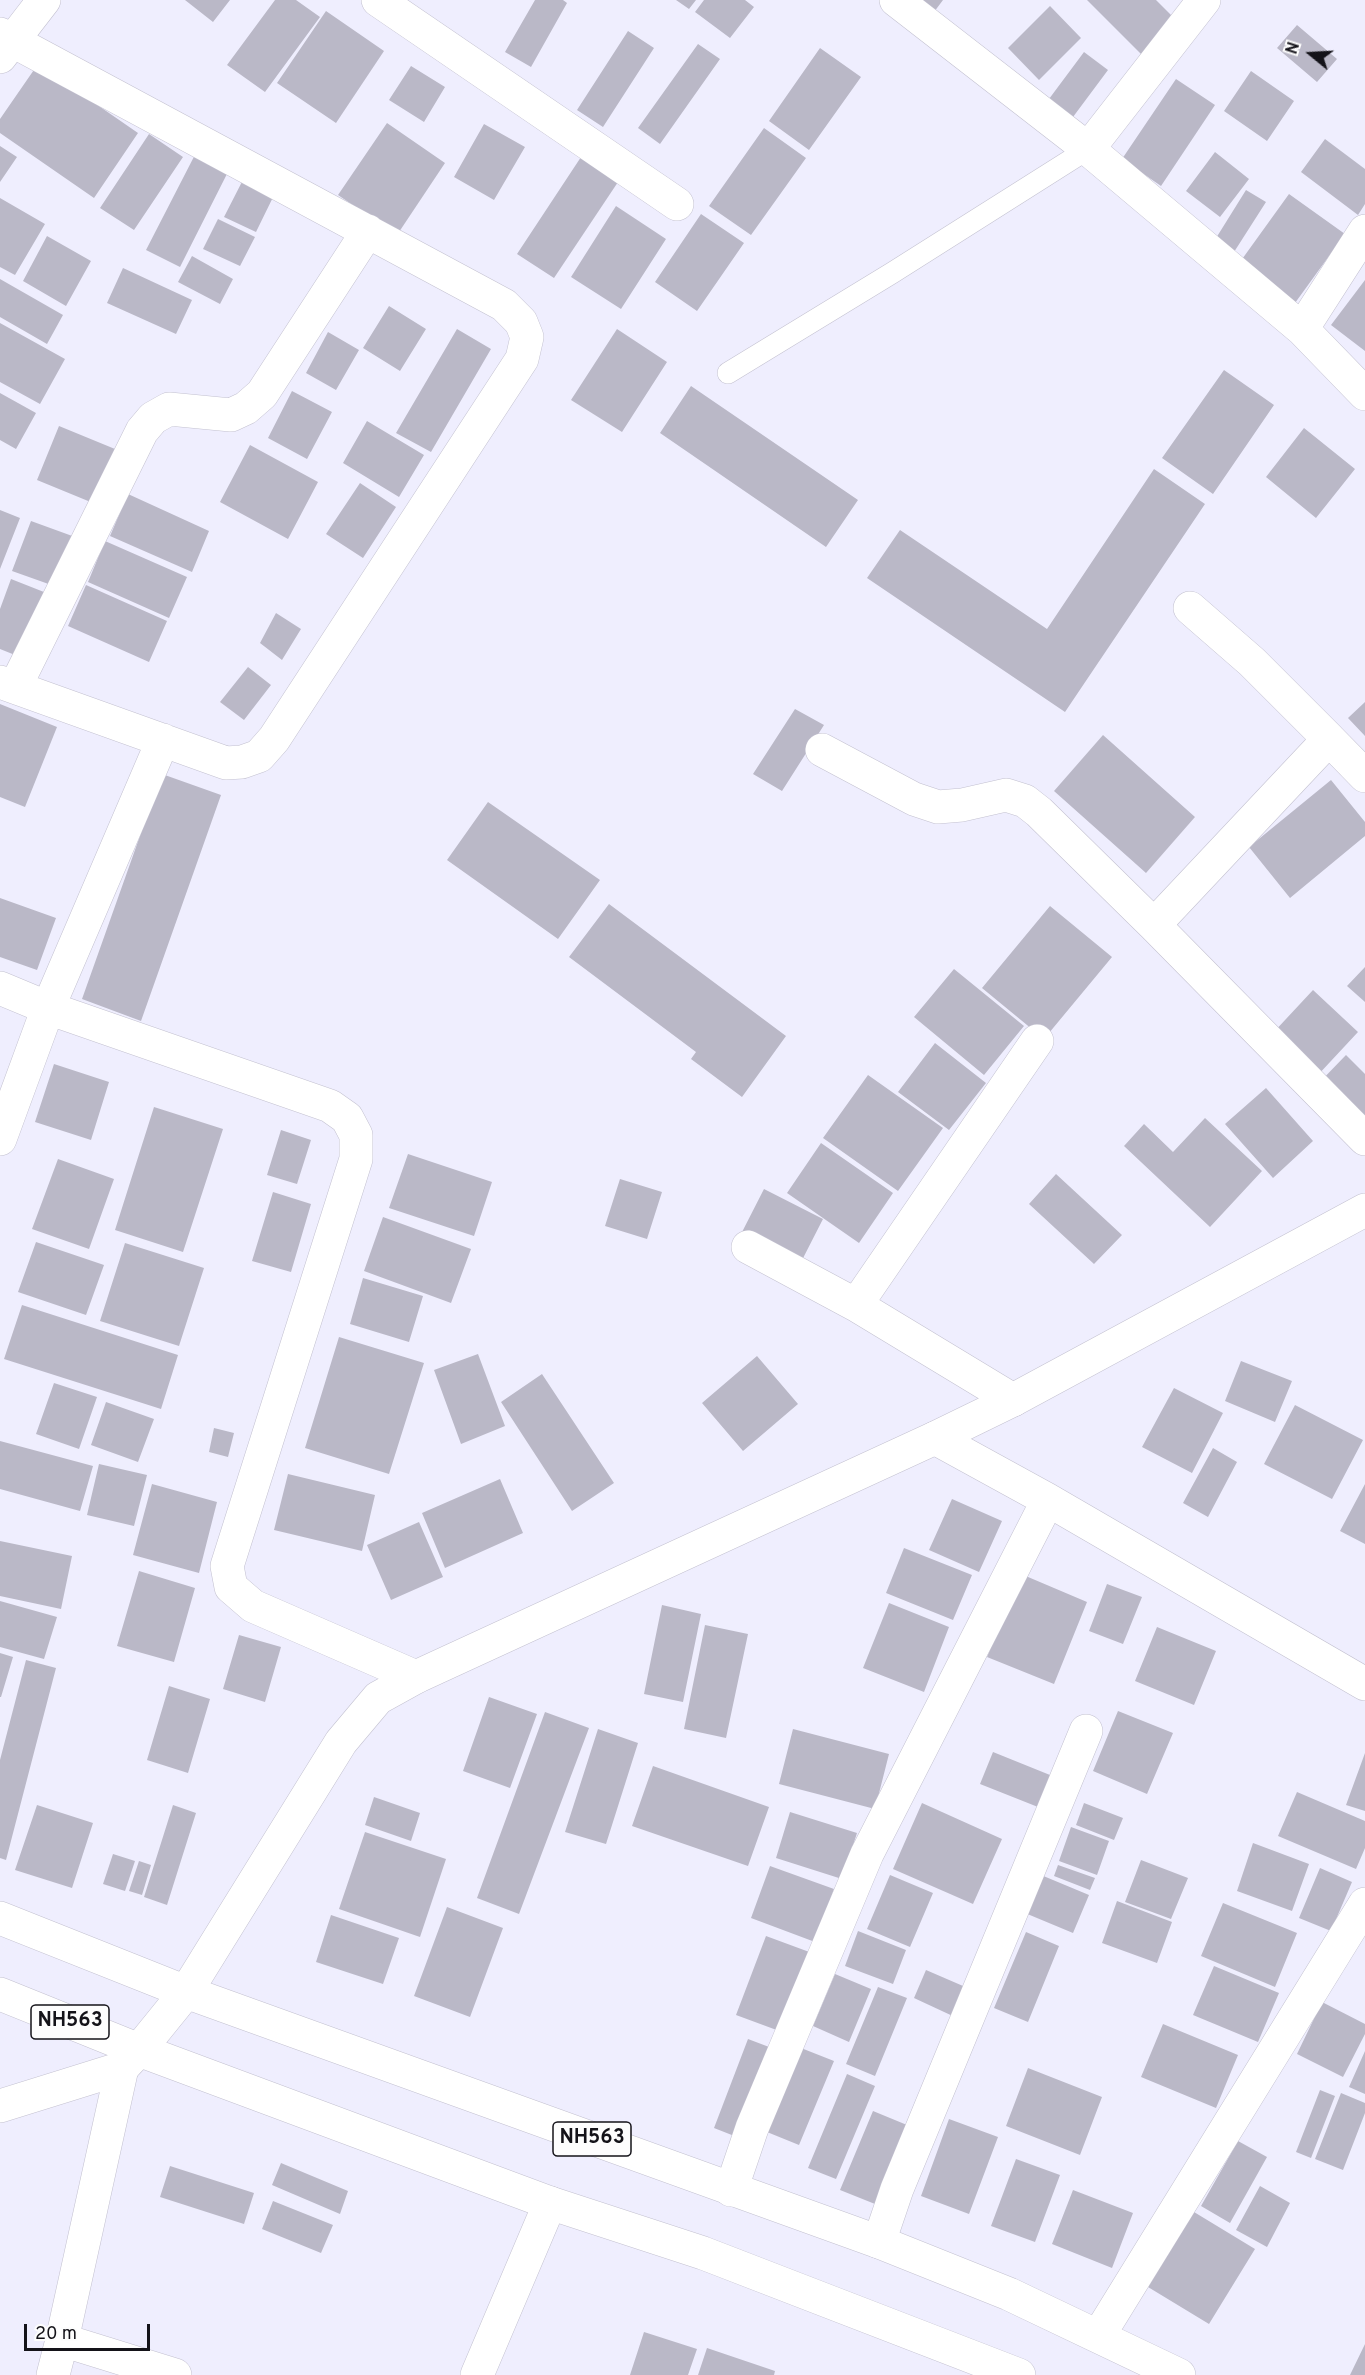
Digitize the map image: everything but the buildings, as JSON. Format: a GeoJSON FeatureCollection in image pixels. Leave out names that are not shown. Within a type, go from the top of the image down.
{"type":"FeatureCollection","features":[{"type":"Feature","properties":{"kind":"main road"},"geometry":{"type":"LineString","coordinates":[[44,0],[4,44],[368,231],[504,305],[521,322],[527,337],[522,359],[274,739],[258,756],[242,762],[226,763],[7,685],[142,431],[153,418],[169,409],[231,415],[246,408],[262,394],[368,231]]}},
{"type":"Feature","properties":{"kind":"main road"},"geometry":{"type":"LineString","coordinates":[[378,0],[677,204]]}},
{"type":"Feature","properties":{"kind":"main road"},"geometry":{"type":"LineString","coordinates":[[896,0],[1088,149],[1302,329],[1365,394]]}},
{"type":"Feature","properties":{"kind":"main road"},"geometry":{"type":"LineString","coordinates":[[1088,149],[1204,0]]}},
{"type":"Feature","properties":{"kind":"main road"},"geometry":{"type":"LineString","coordinates":[[1302,329],[1365,231]]}},
{"type":"Feature","properties":{"kind":"main road"},"geometry":{"type":"LineString","coordinates":[[1190,608],[1252,662],[1365,776]]}},
{"type":"Feature","properties":{"kind":"main road"},"geometry":{"type":"LineString","coordinates":[[1154,925],[1329,739]]}},
{"type":"Feature","properties":{"kind":"main road"},"geometry":{"type":"LineString","coordinates":[[0,1139],[48,1008],[163,740]]}},
{"type":"Feature","properties":{"kind":"main road"},"geometry":{"type":"LineString","coordinates":[[822,750],[914,799],[938,807],[962,805],[1006,795],[1025,801],[1154,925],[1365,1139]]}},
{"type":"Feature","properties":{"kind":"main road"},"geometry":{"type":"LineString","coordinates":[[0,988],[48,1008],[330,1106],[347,1118],[356,1135],[357,1159],[227,1566],[231,1587],[253,1606],[416,1677]]}},
{"type":"Feature","properties":{"kind":"main road"},"geometry":{"type":"LineString","coordinates":[[856,1305],[1037,1041]]}},
{"type":"Feature","properties":{"kind":"main road"},"geometry":{"type":"LineString","coordinates":[[53,2375],[131,2059],[186,1992],[341,1742],[378,1698],[416,1677],[1013,1400],[1365,1210]]}},
{"type":"Feature","properties":{"kind":"main road"},"geometry":{"type":"LineString","coordinates":[[748,1247],[856,1305],[1013,1400]]}},
{"type":"Feature","properties":{"kind":"main road"},"geometry":{"type":"LineString","coordinates":[[935,1438],[1048,1500],[1365,1684]]}},
{"type":"Feature","properties":{"kind":"main road"},"geometry":{"type":"LineString","coordinates":[[731,2190],[752,2128],[867,1854],[1048,1500]]}},
{"type":"Feature","properties":{"kind":"main road"},"geometry":{"type":"LineString","coordinates":[[879,2242],[897,2189],[1086,1731]]}},
{"type":"Feature","properties":{"kind":"main road"},"geometry":{"type":"LineString","coordinates":[[1099,2336],[1365,1904]]}},
{"type":"Feature","properties":{"kind":"main road","name":"NH563"},"geometry":{"type":"LineString","coordinates":[[0,1918],[186,1992],[879,2242],[1009,2294],[1179,2375]]}},
{"type":"Feature","properties":{"kind":"main road","name":"NH563"},"geometry":{"type":"LineString","coordinates":[[0,1994],[131,2059],[703,2253],[1019,2375]]}},
{"type":"Feature","properties":{"kind":"main road"},"geometry":{"type":"LineString","coordinates":[[0,2106],[131,2059]]}},
{"type":"Feature","properties":{"kind":"main road"},"geometry":{"type":"LineString","coordinates":[[477,2375],[550,2203]]}},
{"type":"Feature","properties":{"kind":"main road"},"geometry":{"type":"LineString","coordinates":[[62,2340],[175,2375]]}},
{"type":"Feature","properties":{"kind":"lane"},"geometry":{"type":"LineString","coordinates":[[728,373],[1088,149]]}}]}
